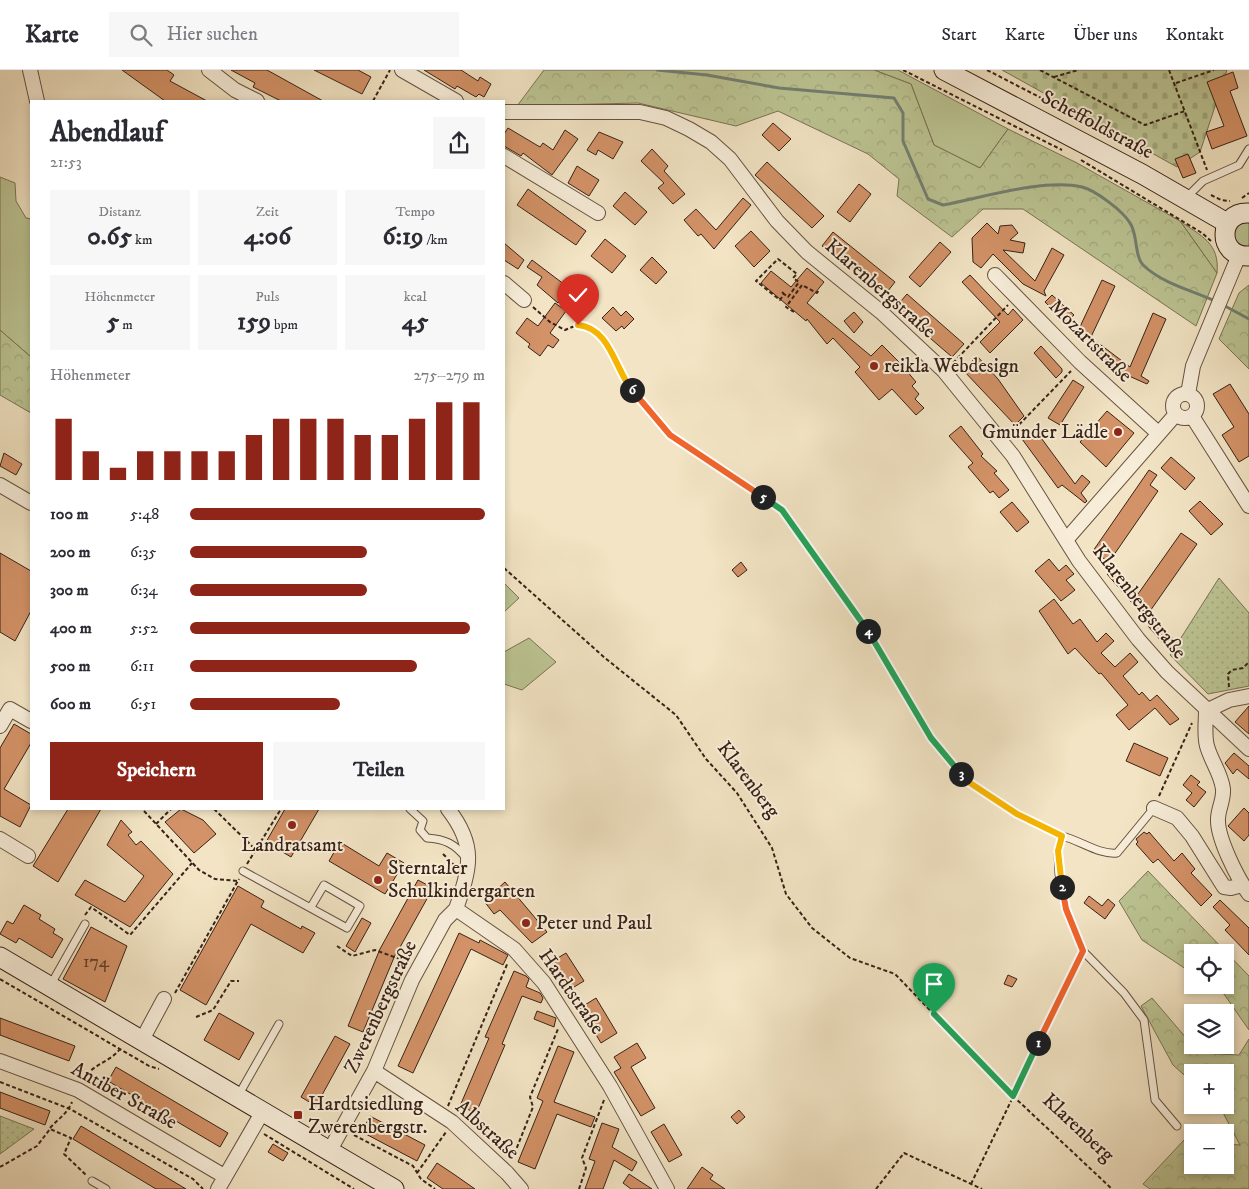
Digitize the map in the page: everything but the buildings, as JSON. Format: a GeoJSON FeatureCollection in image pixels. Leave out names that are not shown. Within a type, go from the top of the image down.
{"type":"FeatureCollection","features":[{"type":"Feature","properties":{"kind":"street"},"geometry":{"type":"LineString","coordinates":[[30,70],[37,100]]}},
{"type":"Feature","properties":{"kind":"street"},"geometry":{"type":"LineString","coordinates":[[209,70],[235,90],[255,100]]}},
{"type":"Feature","properties":{"kind":"street"},"geometry":{"type":"LineString","coordinates":[[402,70],[454,100]]}},
{"type":"Feature","properties":{"kind":"street","name":"Scheffoldstraße"},"geometry":{"type":"LineString","coordinates":[[944,70],[1190,193],[1228,223]]}},
{"type":"Feature","properties":{"kind":"street","name":"Klarenbergstraße"},"geometry":{"type":"LineString","coordinates":[[505,112],[640,112],[666,118],[711,142],[730,159],[778,221],[807,252],[881,312],[944,372],[1002,443],[1098,588],[1138,639],[1206,711],[1249,750]]}},
{"type":"Feature","properties":{"kind":"street"},"geometry":{"type":"LineString","coordinates":[[505,157],[598,213]]}},
{"type":"Feature","properties":{"kind":"street"},"geometry":{"type":"LineString","coordinates":[[1188,394],[1193,366],[1223,292],[1244,255],[1231,250],[1225,240],[1228,223],[1237,215],[1249,213]]}},
{"type":"Feature","properties":{"kind":"street","name":"Mozartstraße"},"geometry":{"type":"LineString","coordinates":[[995,275],[1080,362],[1158,433]]}},
{"type":"Feature","properties":{"kind":"street"},"geometry":{"type":"LineString","coordinates":[[505,284],[524,300]]}},
{"type":"Feature","properties":{"kind":"street"},"geometry":{"type":"LineString","coordinates":[[1188,394],[1197,404],[1192,416],[1186,418],[1176,414],[1174,409],[1175,400],[1178,396],[1188,394]]}},
{"type":"Feature","properties":{"kind":"street"},"geometry":{"type":"LineString","coordinates":[[1066,540],[1176,414]]}},
{"type":"Feature","properties":{"kind":"street"},"geometry":{"type":"LineString","coordinates":[[1192,416],[1249,506]]}},
{"type":"Feature","properties":{"kind":"street"},"geometry":{"type":"LineString","coordinates":[[0,485],[30,501]]}},
{"type":"Feature","properties":{"kind":"street"},"geometry":{"type":"LineString","coordinates":[[1154,808],[1177,818],[1192,836],[1224,887],[1246,889],[1219,832],[1217,818],[1222,804],[1223,791],[1221,778],[1206,745],[1206,711],[1229,700],[1249,696]]}},
{"type":"Feature","properties":{"kind":"street"},"geometry":{"type":"LineString","coordinates":[[0,726],[10,709],[30,720]]}},
{"type":"Feature","properties":{"kind":"street"},"geometry":{"type":"LineString","coordinates":[[449,810],[467,839],[469,863],[456,909]]}},
{"type":"Feature","properties":{"kind":"street"},"geometry":{"type":"LineString","coordinates":[[0,839],[28,856]]}},
{"type":"Feature","properties":{"kind":"street","name":"Hardtstraße"},"geometry":{"type":"LineString","coordinates":[[456,909],[514,949],[544,983],[610,1086],[667,1189]]}},
{"type":"Feature","properties":{"kind":"street","name":"Zwerenbergstraße"},"geometry":{"type":"LineString","coordinates":[[330,1150],[374,1071],[420,966],[445,920],[456,909]]}},
{"type":"Feature","properties":{"kind":"street"},"geometry":{"type":"LineString","coordinates":[[0,957],[238,1096],[259,1119],[330,1150],[394,1189]]}},
{"type":"Feature","properties":{"kind":"street"},"geometry":{"type":"LineString","coordinates":[[142,1040],[169,997]]}},
{"type":"Feature","properties":{"kind":"street","name":"Antiber Straße"},"geometry":{"type":"LineString","coordinates":[[0,1061],[78,1090],[224,1176]]}},
{"type":"Feature","properties":{"kind":"street","name":"Albstraße"},"geometry":{"type":"LineString","coordinates":[[374,1071],[448,1119],[507,1173],[521,1189]]}},
{"type":"Feature","properties":{"kind":"street"},"geometry":{"type":"LineString","coordinates":[[218,1189],[259,1119]]}},
{"type":"Feature","properties":{"kind":"lane"},"geometry":{"type":"LineString","coordinates":[[1190,193],[1210,177],[1239,165],[1249,149]]}},
{"type":"Feature","properties":{"kind":"lane"},"geometry":{"type":"LineString","coordinates":[[1154,808],[1117,853],[1100,852],[1080,840],[1062,836],[1058,851],[1059,874],[1066,909],[1083,951],[1124,993],[1144,1020],[1148,1061],[1155,1100],[1177,1126]]}},
{"type":"Feature","properties":{"kind":"lane"},"geometry":{"type":"LineString","coordinates":[[411,810],[423,821],[420,830],[427,838],[441,838],[457,846],[469,863]]}},
{"type":"Feature","properties":{"kind":"lane"},"geometry":{"type":"LineString","coordinates":[[243,871],[347,928],[360,906],[324,885],[311,907]]}},
{"type":"Feature","properties":{"kind":"lane"},"geometry":{"type":"LineString","coordinates":[[50,986],[85,924]]}},
{"type":"Feature","properties":{"kind":"lane"},"geometry":{"type":"LineString","coordinates":[[238,1096],[280,1024]]}},
{"type":"Feature","properties":{"kind":"lane"},"geometry":{"type":"LineString","coordinates":[[92,1181],[106,1189]]}},
{"type":"Feature","properties":{"kind":"path"},"geometry":{"type":"LineString","coordinates":[[374,100],[390,70]]}},
{"type":"Feature","properties":{"kind":"path"},"geometry":{"type":"LineString","coordinates":[[903,70],[1070,154]]}},
{"type":"Feature","properties":{"kind":"path"},"geometry":{"type":"LineString","coordinates":[[987,70],[1132,145],[1143,162]]}},
{"type":"Feature","properties":{"kind":"path"},"geometry":{"type":"LineString","coordinates":[[1040,70],[1145,125],[1185,112]]}},
{"type":"Feature","properties":{"kind":"path"},"geometry":{"type":"LineString","coordinates":[[1053,77],[1078,70]]}},
{"type":"Feature","properties":{"kind":"path"},"geometry":{"type":"LineString","coordinates":[[1169,70],[1210,177]]}},
{"type":"Feature","properties":{"kind":"path"},"geometry":{"type":"LineString","coordinates":[[1175,84],[1214,70]]}},
{"type":"Feature","properties":{"kind":"path"},"geometry":{"type":"LineString","coordinates":[[1079,159],[1202,233],[1214,244]]}},
{"type":"Feature","properties":{"kind":"path"},"geometry":{"type":"LineString","coordinates":[[1190,193],[1221,200],[1238,201],[1249,193]]}},
{"type":"Feature","properties":{"kind":"path"},"geometry":{"type":"LineString","coordinates":[[778,259],[797,274],[793,278],[800,282],[788,297],[783,293],[780,300],[756,281],[778,259]]}},
{"type":"Feature","properties":{"kind":"path"},"geometry":{"type":"LineString","coordinates":[[794,312],[786,307],[802,284],[817,293],[819,290]]}},
{"type":"Feature","properties":{"kind":"path"},"geometry":{"type":"LineString","coordinates":[[944,372],[1017,296]]}},
{"type":"Feature","properties":{"kind":"path"},"geometry":{"type":"LineString","coordinates":[[524,300],[550,322],[565,330],[578,325],[589,328],[608,345],[627,384],[670,435],[782,510],[858,614],[931,738],[967,781],[1017,814],[1062,836]]}},
{"type":"Feature","properties":{"kind":"path"},"geometry":{"type":"LineString","coordinates":[[1002,443],[1080,362]]}},
{"type":"Feature","properties":{"kind":"path","name":"Klarenberg"},"geometry":{"type":"LineString","coordinates":[[505,569],[605,658],[676,715],[706,760],[737,793],[772,848],[786,894],[812,928],[850,958],[895,974],[1013,1096],[1112,1189]]}},
{"type":"Feature","properties":{"kind":"path"},"geometry":{"type":"LineString","coordinates":[[1229,700],[1228,674],[1232,670],[1243,668],[1249,662]]}},
{"type":"Feature","properties":{"kind":"path"},"geometry":{"type":"LineString","coordinates":[[1154,808],[1196,716],[1206,711]]}},
{"type":"Feature","properties":{"kind":"path"},"geometry":{"type":"LineString","coordinates":[[156,824],[170,810]]}},
{"type":"Feature","properties":{"kind":"path"},"geometry":{"type":"LineString","coordinates":[[215,810],[256,850]]}},
{"type":"Feature","properties":{"kind":"path"},"geometry":{"type":"LineString","coordinates":[[169,997],[280,810]]}},
{"type":"Feature","properties":{"kind":"path"},"geometry":{"type":"LineString","coordinates":[[144,811],[199,870],[215,879],[238,881]]}},
{"type":"Feature","properties":{"kind":"path"},"geometry":{"type":"LineString","coordinates":[[85,924],[83,919],[91,907],[130,935],[192,863]]}},
{"type":"Feature","properties":{"kind":"path"},"geometry":{"type":"LineString","coordinates":[[337,946],[352,956],[376,950],[420,966]]}},
{"type":"Feature","properties":{"kind":"path"},"geometry":{"type":"LineString","coordinates":[[417,1173],[448,1119],[514,949]]}},
{"type":"Feature","properties":{"kind":"path"},"geometry":{"type":"LineString","coordinates":[[971,1184],[1083,951]]}},
{"type":"Feature","properties":{"kind":"path"},"geometry":{"type":"LineString","coordinates":[[0,979],[149,1066],[166,1070]]}},
{"type":"Feature","properties":{"kind":"path"},"geometry":{"type":"LineString","coordinates":[[196,1017],[213,1010],[231,981],[238,981]]}},
{"type":"Feature","properties":{"kind":"path"},"geometry":{"type":"LineString","coordinates":[[507,1173],[532,1107],[530,1098],[564,1016]]}},
{"type":"Feature","properties":{"kind":"path"},"geometry":{"type":"LineString","coordinates":[[0,1167],[37,1146],[70,1108],[86,1075],[94,1066],[106,1063],[120,1049]]}},
{"type":"Feature","properties":{"kind":"path"},"geometry":{"type":"LineString","coordinates":[[0,1082],[70,1108],[193,1180],[203,1189]]}},
{"type":"Feature","properties":{"kind":"path"},"geometry":{"type":"LineString","coordinates":[[579,1189],[586,1168],[582,1158],[610,1086]]}},
{"type":"Feature","properties":{"kind":"path"},"geometry":{"type":"LineString","coordinates":[[259,1119],[274,1141],[354,1189]]}},
{"type":"Feature","properties":{"kind":"path"},"geometry":{"type":"LineString","coordinates":[[50,1129],[71,1138],[64,1154],[92,1181]]}},
{"type":"Feature","properties":{"kind":"path"},"geometry":{"type":"LineString","coordinates":[[343,1129],[413,1166],[420,1179],[435,1189]]}},
{"type":"Feature","properties":{"kind":"path"},"geometry":{"type":"LineString","coordinates":[[876,1189],[904,1153],[982,1189]]}},
{"type":"Feature","properties":{"kind":"green space"},"geometry":{"type":"Polygon","coordinates":[[[544,70],[874,70],[911,84],[934,145],[980,168],[1008,129],[1077,163],[1180,221],[1217,273],[1196,326],[1023,209],[983,209],[952,237],[897,196],[899,179],[868,154],[778,111],[736,126],[638,103],[517,106],[544,70]]]}},
{"type":"Feature","properties":{"kind":"green space"},"geometry":{"type":"Polygon","coordinates":[[[874,70],[898,70],[1008,129],[980,168],[934,145],[911,84],[874,70]]]}},
{"type":"Feature","properties":{"kind":"green space"},"geometry":{"type":"Polygon","coordinates":[[[1002,70],[1227,70],[1200,152],[1177,167],[1002,70]]]}},
{"type":"Feature","properties":{"kind":"green space"},"geometry":{"type":"Polygon","coordinates":[[[0,177],[15,183],[16,201],[26,218],[30,219],[30,356],[0,330],[0,177]]]}},
{"type":"Feature","properties":{"kind":"green space"},"geometry":{"type":"Polygon","coordinates":[[[1180,221],[1208,241],[1215,254],[1217,273],[1180,221]]]}},
{"type":"Feature","properties":{"kind":"green space"},"geometry":{"type":"Polygon","coordinates":[[[1249,222],[1249,248],[1247,248],[1234,241],[1234,229],[1240,223],[1249,222]]]}},
{"type":"Feature","properties":{"kind":"green space"},"geometry":{"type":"Polygon","coordinates":[[[1249,285],[1249,369],[1219,339],[1239,293],[1249,285]]]}},
{"type":"Feature","properties":{"kind":"green space"},"geometry":{"type":"Polygon","coordinates":[[[0,330],[30,356],[30,412],[0,395],[0,330]]]}},
{"type":"Feature","properties":{"kind":"green space"},"geometry":{"type":"Polygon","coordinates":[[[1219,578],[1249,613],[1249,686],[1208,694],[1170,655],[1219,578]]]}},
{"type":"Feature","properties":{"kind":"green space"},"geometry":{"type":"Polygon","coordinates":[[[505,584],[519,598],[505,611],[505,584]]]}},
{"type":"Feature","properties":{"kind":"green space"},"geometry":{"type":"Polygon","coordinates":[[[529,638],[556,662],[522,690],[505,684],[505,651],[529,638]]]}},
{"type":"Feature","properties":{"kind":"green space"},"geometry":{"type":"Polygon","coordinates":[[[1148,871],[1218,944],[1184,944],[1184,968],[1142,940],[1119,901],[1148,871]]]}},
{"type":"Feature","properties":{"kind":"green space"},"geometry":{"type":"Polygon","coordinates":[[[1234,960],[1249,976],[1249,1030],[1234,1008],[1234,1004],[1231,1004],[1224,994],[1234,994],[1234,960]]]}},
{"type":"Feature","properties":{"kind":"green space"},"geometry":{"type":"Polygon","coordinates":[[[1152,998],[1184,1035],[1184,1054],[1239,1055],[1249,1039],[1249,1189],[1150,1189],[1143,1184],[1184,1140],[1184,1174],[1234,1174],[1234,1145],[1240,1145],[1234,1134],[1234,1124],[1229,1124],[1224,1114],[1234,1114],[1234,1064],[1184,1064],[1184,1075],[1173,1065],[1141,1006],[1152,998]]]}},
{"type":"Feature","properties":{"kind":"green space"},"geometry":{"type":"Polygon","coordinates":[[[0,1116],[34,1129],[0,1154],[0,1116]]]}},
{"type":"Feature","properties":{"kind":"waterway"},"geometry":{"type":"LineString","coordinates":[[657,70],[707,75],[779,88],[894,98],[903,113],[903,141],[928,199],[943,205],[1012,190],[1049,185],[1066,185],[1088,189],[1108,202],[1130,223],[1139,257],[1144,266],[1160,278],[1215,301]]}},
{"type":"Feature","properties":{"kind":"waterway"},"geometry":{"type":"LineString","coordinates":[[1223,305],[1249,319]]}},
{"type":"Feature","properties":{"kind":"place","name":"reikla Webdesign"},"geometry":{"type":"Point","coordinates":[874,366]}},
{"type":"Feature","properties":{"kind":"place","name":"Gmünder Lädle"},"geometry":{"type":"Point","coordinates":[1118,432]}},
{"type":"Feature","properties":{"kind":"place","name":"Landratsamt"},"geometry":{"type":"Point","coordinates":[292,825]}},
{"type":"Feature","properties":{"kind":"place","name":"Sterntaler Schulkindergarten"},"geometry":{"type":"Point","coordinates":[378,880]}},
{"type":"Feature","properties":{"kind":"place","name":"Peter und Paul"},"geometry":{"type":"Point","coordinates":[526,923]}},
{"type":"Feature","properties":{"kind":"place","name":"Hardtsiedlung Zwerenbergstr."},"geometry":{"type":"Point","coordinates":[298,1115]}},
{"type":"Feature","properties":{"kind":"route"},"geometry":{"type":"LineString","coordinates":[[578,325],[589,328],[608,345],[627,384],[670,435],[782,510],[858,614],[931,738],[967,781],[1017,814],[1062,836],[1058,851],[1059,874],[1066,909],[1083,951],[1013,1096],[934,1014]]}}]}
